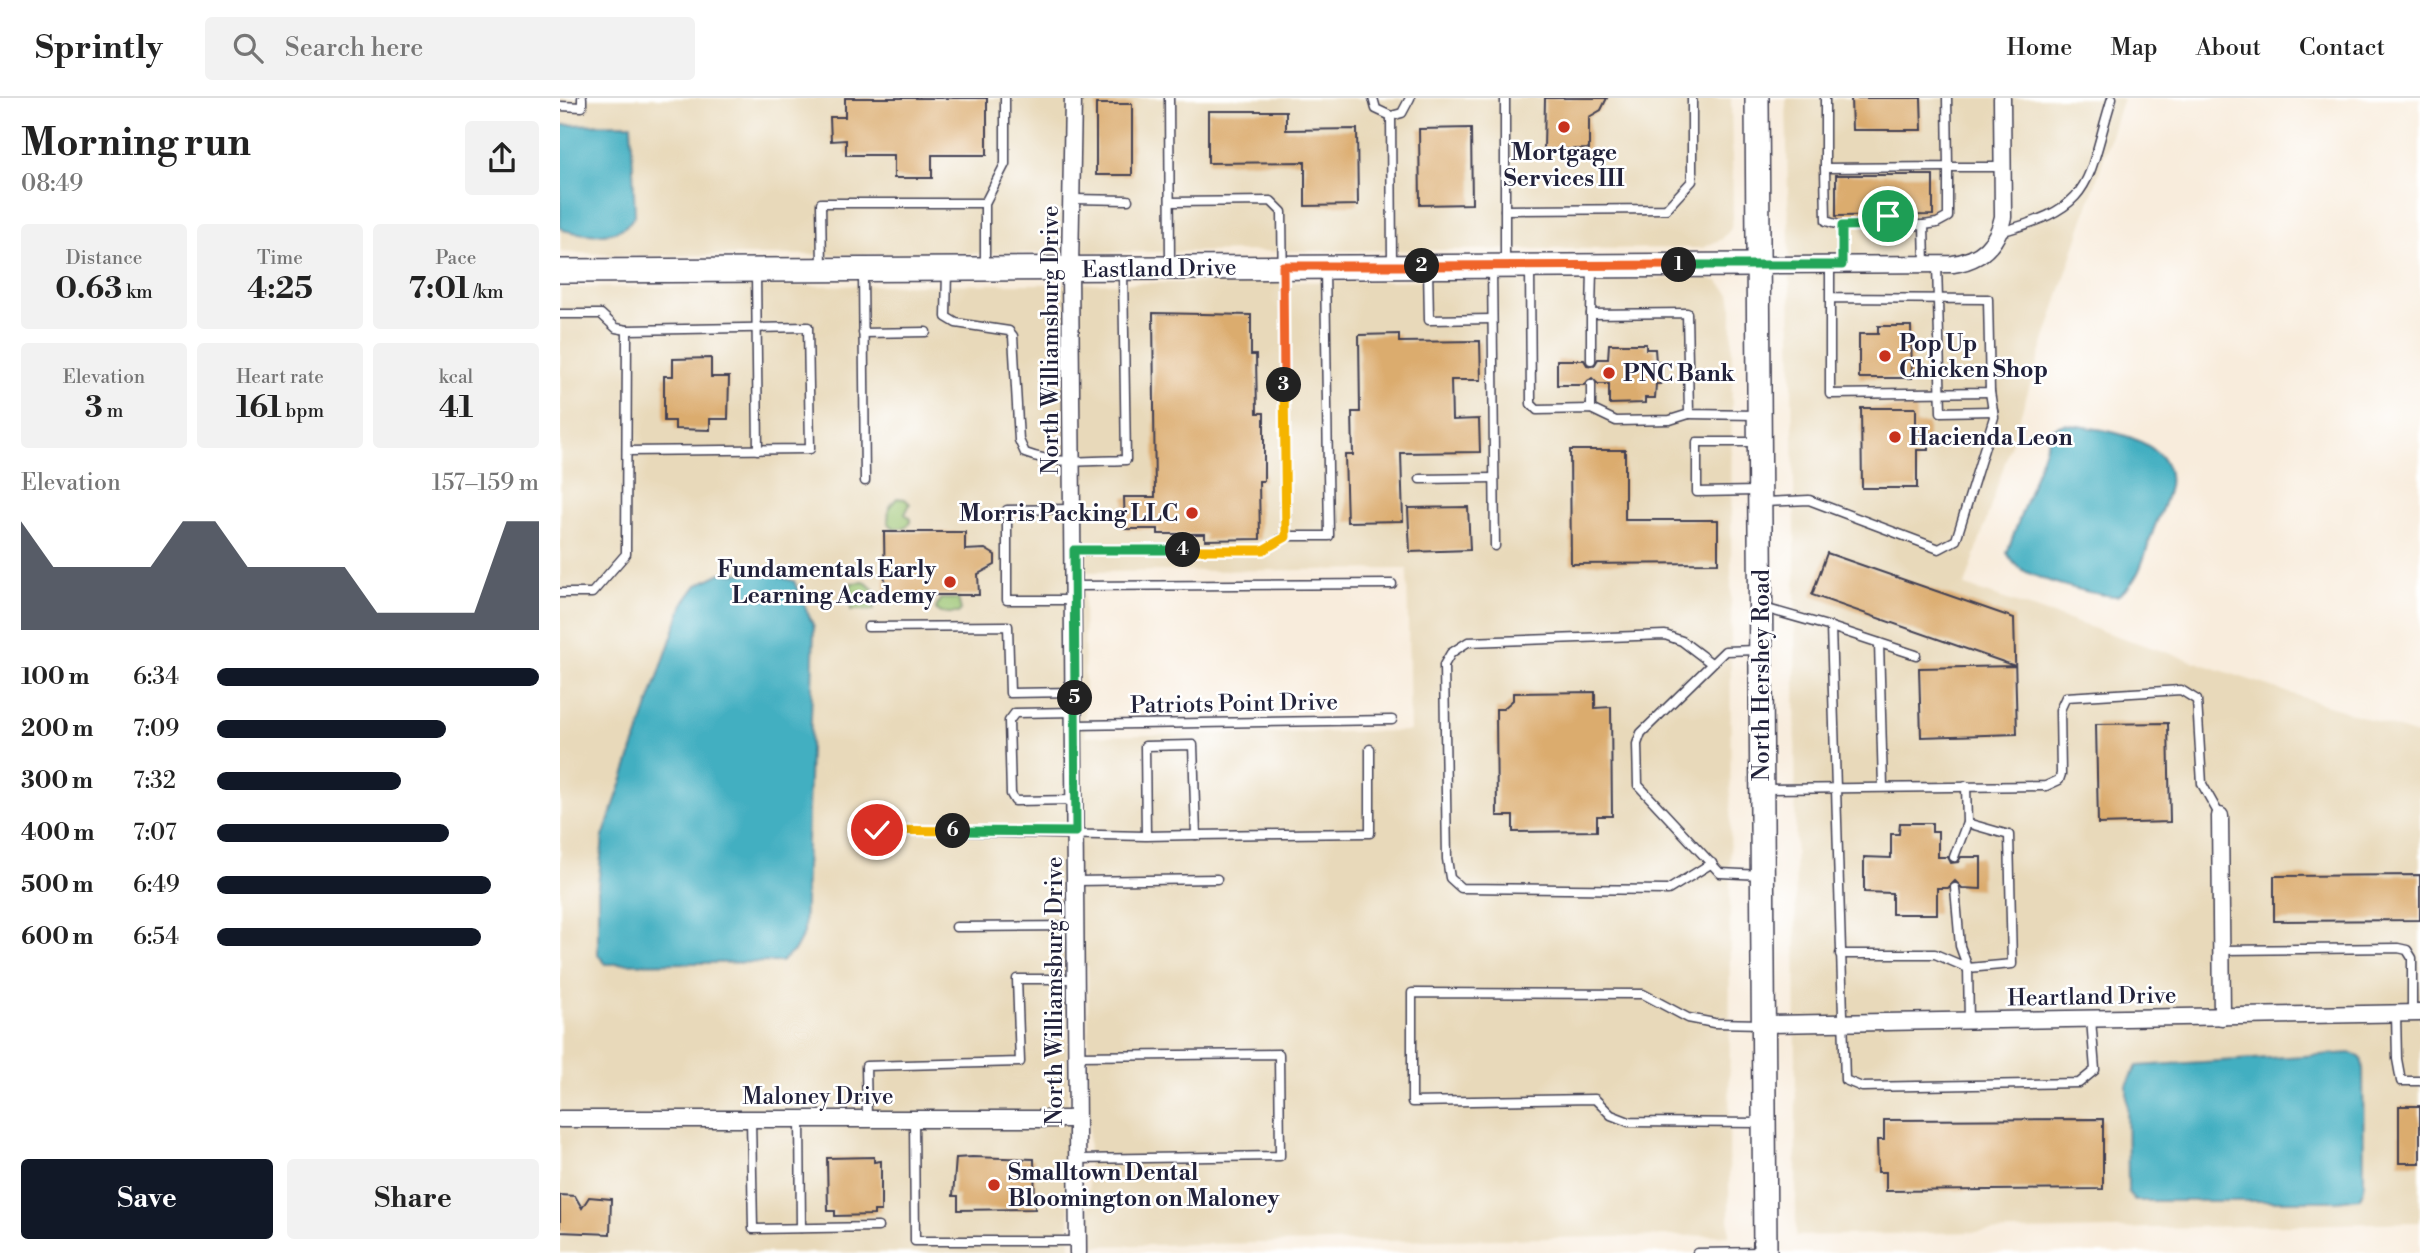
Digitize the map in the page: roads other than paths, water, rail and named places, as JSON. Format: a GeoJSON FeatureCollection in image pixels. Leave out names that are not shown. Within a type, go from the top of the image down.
{"type":"FeatureCollection","features":[{"type":"Feature","properties":{"kind":"main road","name":"North Hershey Road"},"geometry":{"type":"LineString","coordinates":[[1757,98],[1765,1253]]}},
{"type":"Feature","properties":{"kind":"main road","name":"Eastland Drive"},"geometry":{"type":"LineString","coordinates":[[560,271],[1758,265]]}},
{"type":"Feature","properties":{"kind":"street","name":"North Williamsburg Drive"},"geometry":{"type":"LineString","coordinates":[[1073,98],[1070,269],[1076,719],[1078,1247]]}},
{"type":"Feature","properties":{"kind":"street"},"geometry":{"type":"LineString","coordinates":[[1758,265],[1931,264],[1967,262],[1981,255],[2000,232],[2003,217],[2002,98]]}},
{"type":"Feature","properties":{"kind":"street"},"geometry":{"type":"LineString","coordinates":[[2220,816],[2222,1017]]}},
{"type":"Feature","properties":{"kind":"street","name":"Heartland Drive"},"geometry":{"type":"LineString","coordinates":[[1764,1024],[2409,1013]]}},
{"type":"Feature","properties":{"kind":"street","name":"Maloney Drive"},"geometry":{"type":"LineString","coordinates":[[560,1119],[1076,1119]]}},
{"type":"Feature","properties":{"kind":"lane"},"geometry":{"type":"LineString","coordinates":[[560,106],[582,107],[582,98]]}},
{"type":"Feature","properties":{"kind":"lane"},"geometry":{"type":"LineString","coordinates":[[985,270],[985,203],[1005,164],[1005,98]]}},
{"type":"Feature","properties":{"kind":"lane"},"geometry":{"type":"LineString","coordinates":[[1169,98],[1170,268]]}},
{"type":"Feature","properties":{"kind":"lane"},"geometry":{"type":"LineString","coordinates":[[1373,98],[1380,113],[1391,116],[1402,113],[1410,98]]}},
{"type":"Feature","properties":{"kind":"lane"},"geometry":{"type":"LineString","coordinates":[[1495,547],[1492,319],[1505,210],[1505,98]]}},
{"type":"Feature","properties":{"kind":"lane"},"geometry":{"type":"LineString","coordinates":[[1505,210],[1666,209],[1692,181],[1692,98]]}},
{"type":"Feature","properties":{"kind":"lane"},"geometry":{"type":"LineString","coordinates":[[1825,98],[1826,221],[1842,226],[1912,220],[1924,225],[1937,223],[1948,217],[1947,98]]}},
{"type":"Feature","properties":{"kind":"lane"},"geometry":{"type":"LineString","coordinates":[[2000,232],[2049,217],[2063,209],[2084,189],[2112,98]]}},
{"type":"Feature","properties":{"kind":"lane"},"geometry":{"type":"LineString","coordinates":[[1391,116],[1392,266]]}},
{"type":"Feature","properties":{"kind":"lane"},"geometry":{"type":"LineString","coordinates":[[1825,168],[1912,171],[1948,167],[2003,167]]}},
{"type":"Feature","properties":{"kind":"lane"},"geometry":{"type":"LineString","coordinates":[[1072,200],[1128,200]]}},
{"type":"Feature","properties":{"kind":"lane"},"geometry":{"type":"LineString","coordinates":[[1170,202],[1271,201],[1282,212],[1286,537]]}},
{"type":"Feature","properties":{"kind":"lane"},"geometry":{"type":"LineString","coordinates":[[822,270],[821,203],[985,203]]}},
{"type":"Feature","properties":{"kind":"lane"},"geometry":{"type":"LineString","coordinates":[[1857,216],[1857,226]]}},
{"type":"Feature","properties":{"kind":"lane"},"geometry":{"type":"LineString","coordinates":[[1924,225],[1938,298],[1941,412],[1993,411]]}},
{"type":"Feature","properties":{"kind":"lane"},"geometry":{"type":"LineString","coordinates":[[1842,226],[1830,298],[1830,394],[1990,392]]}},
{"type":"Feature","properties":{"kind":"lane"},"geometry":{"type":"LineString","coordinates":[[1428,265],[1429,320],[1492,319]]}},
{"type":"Feature","properties":{"kind":"lane"},"geometry":{"type":"LineString","coordinates":[[1530,265],[1531,404],[1537,410],[1591,409],[1616,421],[1670,420],[1689,414],[1759,415]]}},
{"type":"Feature","properties":{"kind":"lane"},"geometry":{"type":"LineString","coordinates":[[1591,359],[1592,265]]}},
{"type":"Feature","properties":{"kind":"lane"},"geometry":{"type":"LineString","coordinates":[[1074,550],[1263,550],[1286,537],[1328,537],[1325,266]]}},
{"type":"Feature","properties":{"kind":"lane"},"geometry":{"type":"LineString","coordinates":[[947,270],[947,317],[956,323],[1009,331],[1013,336],[1018,440],[1025,453],[1036,458],[1073,461],[1126,460],[1123,268]]}},
{"type":"Feature","properties":{"kind":"lane"},"geometry":{"type":"LineString","coordinates":[[756,270],[758,450]]}},
{"type":"Feature","properties":{"kind":"lane"},"geometry":{"type":"LineString","coordinates":[[862,270],[865,481]]}},
{"type":"Feature","properties":{"kind":"lane"},"geometry":{"type":"LineString","coordinates":[[1759,442],[1697,442],[1697,492],[1809,500],[1939,549],[1956,540],[1994,417],[1990,392],[1988,299],[1830,298]]}},
{"type":"Feature","properties":{"kind":"lane"},"geometry":{"type":"LineString","coordinates":[[1591,314],[1687,313],[1689,414]]}},
{"type":"Feature","properties":{"kind":"lane"},"geometry":{"type":"LineString","coordinates":[[560,314],[601,314],[616,327],[627,330],[808,327],[810,449],[627,451]]}},
{"type":"Feature","properties":{"kind":"lane"},"geometry":{"type":"LineString","coordinates":[[560,593],[592,593],[626,554],[627,330]]}},
{"type":"Feature","properties":{"kind":"lane"},"geometry":{"type":"LineString","coordinates":[[863,333],[926,332]]}},
{"type":"Feature","properties":{"kind":"lane"},"geometry":{"type":"LineString","coordinates":[[1591,384],[1591,409]]}},
{"type":"Feature","properties":{"kind":"lane"},"geometry":{"type":"LineString","coordinates":[[1420,479],[1494,478]]}},
{"type":"Feature","properties":{"kind":"lane"},"geometry":{"type":"LineString","coordinates":[[1073,509],[1007,510],[1007,600],[1074,593],[1392,584]]}},
{"type":"Feature","properties":{"kind":"lane"},"geometry":{"type":"LineString","coordinates":[[1761,607],[1916,654]]}},
{"type":"Feature","properties":{"kind":"lane"},"geometry":{"type":"LineString","coordinates":[[868,627],[1009,626],[1010,694],[1075,692]]}},
{"type":"Feature","properties":{"kind":"lane"},"geometry":{"type":"LineString","coordinates":[[1831,627],[1844,1080],[1862,1087],[2080,1083],[2095,1070],[2091,1018]]}},
{"type":"Feature","properties":{"kind":"lane"},"geometry":{"type":"LineString","coordinates":[[1711,663],[1682,641],[1665,635],[1468,642],[1451,653],[1444,665],[1447,859],[1450,878],[1461,888],[1668,890],[1712,863]]}},
{"type":"Feature","properties":{"kind":"lane"},"geometry":{"type":"LineString","coordinates":[[1880,643],[1883,787]]}},
{"type":"Feature","properties":{"kind":"lane"},"geometry":{"type":"LineString","coordinates":[[1761,650],[1725,651],[1641,733],[1637,744],[1638,785],[1720,873],[1763,875]]}},
{"type":"Feature","properties":{"kind":"lane"},"geometry":{"type":"LineString","coordinates":[[1762,789],[2046,786],[2059,780],[2060,710],[2066,697],[2181,690],[2197,700],[2202,784],[2220,816]]}},
{"type":"Feature","properties":{"kind":"lane","name":"Patriots Point Drive"},"geometry":{"type":"LineString","coordinates":[[1076,800],[1016,801],[1011,794],[1009,722],[1015,713],[1076,719],[1392,720]]}},
{"type":"Feature","properties":{"kind":"lane"},"geometry":{"type":"LineString","coordinates":[[1146,835],[1145,746],[1193,745],[1196,835]]}},
{"type":"Feature","properties":{"kind":"lane"},"geometry":{"type":"LineString","coordinates":[[877,830],[1146,835],[1370,833],[1370,749]]}},
{"type":"Feature","properties":{"kind":"lane"},"geometry":{"type":"LineString","coordinates":[[1954,857],[1967,823],[1966,786]]}},
{"type":"Feature","properties":{"kind":"lane"},"geometry":{"type":"LineString","coordinates":[[1840,954],[1935,954],[1968,968],[2012,964],[2009,835],[1967,823]]}},
{"type":"Feature","properties":{"kind":"lane"},"geometry":{"type":"LineString","coordinates":[[1076,881],[1217,879]]}},
{"type":"Feature","properties":{"kind":"lane"},"geometry":{"type":"LineString","coordinates":[[1955,888],[1960,946],[1968,968],[1969,1020]]}},
{"type":"Feature","properties":{"kind":"lane"},"geometry":{"type":"LineString","coordinates":[[956,927],[1076,926]]}},
{"type":"Feature","properties":{"kind":"lane"},"geometry":{"type":"LineString","coordinates":[[2222,950],[2407,950],[2412,958],[2409,1013],[2397,1059],[2402,1081],[2420,1081]]}},
{"type":"Feature","properties":{"kind":"lane"},"geometry":{"type":"LineString","coordinates":[[867,1119],[866,1066],[1020,1062],[1017,979],[1076,979]]}},
{"type":"Feature","properties":{"kind":"lane"},"geometry":{"type":"LineString","coordinates":[[1764,1024],[1714,1023],[1688,1018],[1643,994],[1412,993],[1412,1102],[1595,1098],[1611,1115],[1629,1122],[1764,1123]]}},
{"type":"Feature","properties":{"kind":"lane"},"geometry":{"type":"LineString","coordinates":[[1076,1056],[1279,1054],[1280,1143],[1280,1156],[1077,1159]]}},
{"type":"Feature","properties":{"kind":"lane"},"geometry":{"type":"LineString","coordinates":[[751,1119],[753,1229],[878,1227]]}},
{"type":"Feature","properties":{"kind":"lane"},"geometry":{"type":"LineString","coordinates":[[800,1119],[801,1228]]}},
{"type":"Feature","properties":{"kind":"lane"},"geometry":{"type":"LineString","coordinates":[[914,1119],[915,1241],[1078,1247]]}},
{"type":"Feature","properties":{"kind":"lane"},"geometry":{"type":"LineString","coordinates":[[1697,1253],[1765,1253]]}},
{"type":"Feature","properties":{"kind":"water"},"geometry":{"type":"Polygon","coordinates":[[[631,124],[635,214],[622,228],[614,232],[583,234],[563,230],[560,227],[560,125],[631,124]]]}},
{"type":"Feature","properties":{"kind":"water"},"geometry":{"type":"Polygon","coordinates":[[[2064,424],[2132,438],[2160,456],[2168,469],[2168,492],[2143,562],[2130,585],[2117,596],[2081,590],[2036,576],[2017,566],[2007,553],[2052,429],[2064,424]]]}},
{"type":"Feature","properties":{"kind":"water"},"geometry":{"type":"Polygon","coordinates":[[[721,573],[771,574],[794,581],[814,627],[804,933],[795,950],[781,962],[606,964],[598,955],[598,887],[603,837],[683,604],[697,585],[721,573]]]}},
{"type":"Feature","properties":{"kind":"water"},"geometry":{"type":"Polygon","coordinates":[[[2352,1053],[2361,1058],[2363,1066],[2364,1188],[2360,1198],[2337,1201],[2135,1201],[2128,1192],[2127,1085],[2137,1066],[2352,1053]]]}},
{"type":"Feature","properties":{"kind":"place","name":"Mortgage Services III"},"geometry":{"type":"Point","coordinates":[1564,127]}},
{"type":"Feature","properties":{"kind":"place","name":"Pop Up Chicken Shop"},"geometry":{"type":"Point","coordinates":[1885,356]}},
{"type":"Feature","properties":{"kind":"place","name":"PNC Bank"},"geometry":{"type":"Point","coordinates":[1609,373]}},
{"type":"Feature","properties":{"kind":"place","name":"Hacienda Leon"},"geometry":{"type":"Point","coordinates":[1895,437]}},
{"type":"Feature","properties":{"kind":"place","name":"Morris Packing LLC"},"geometry":{"type":"Point","coordinates":[1192,513]}},
{"type":"Feature","properties":{"kind":"place","name":"Fundamentals Early Learning Academy"},"geometry":{"type":"Point","coordinates":[950,582]}},
{"type":"Feature","properties":{"kind":"place","name":"Smalltown Dental Bloomington on Maloney"},"geometry":{"type":"Point","coordinates":[994,1185]}}]}
